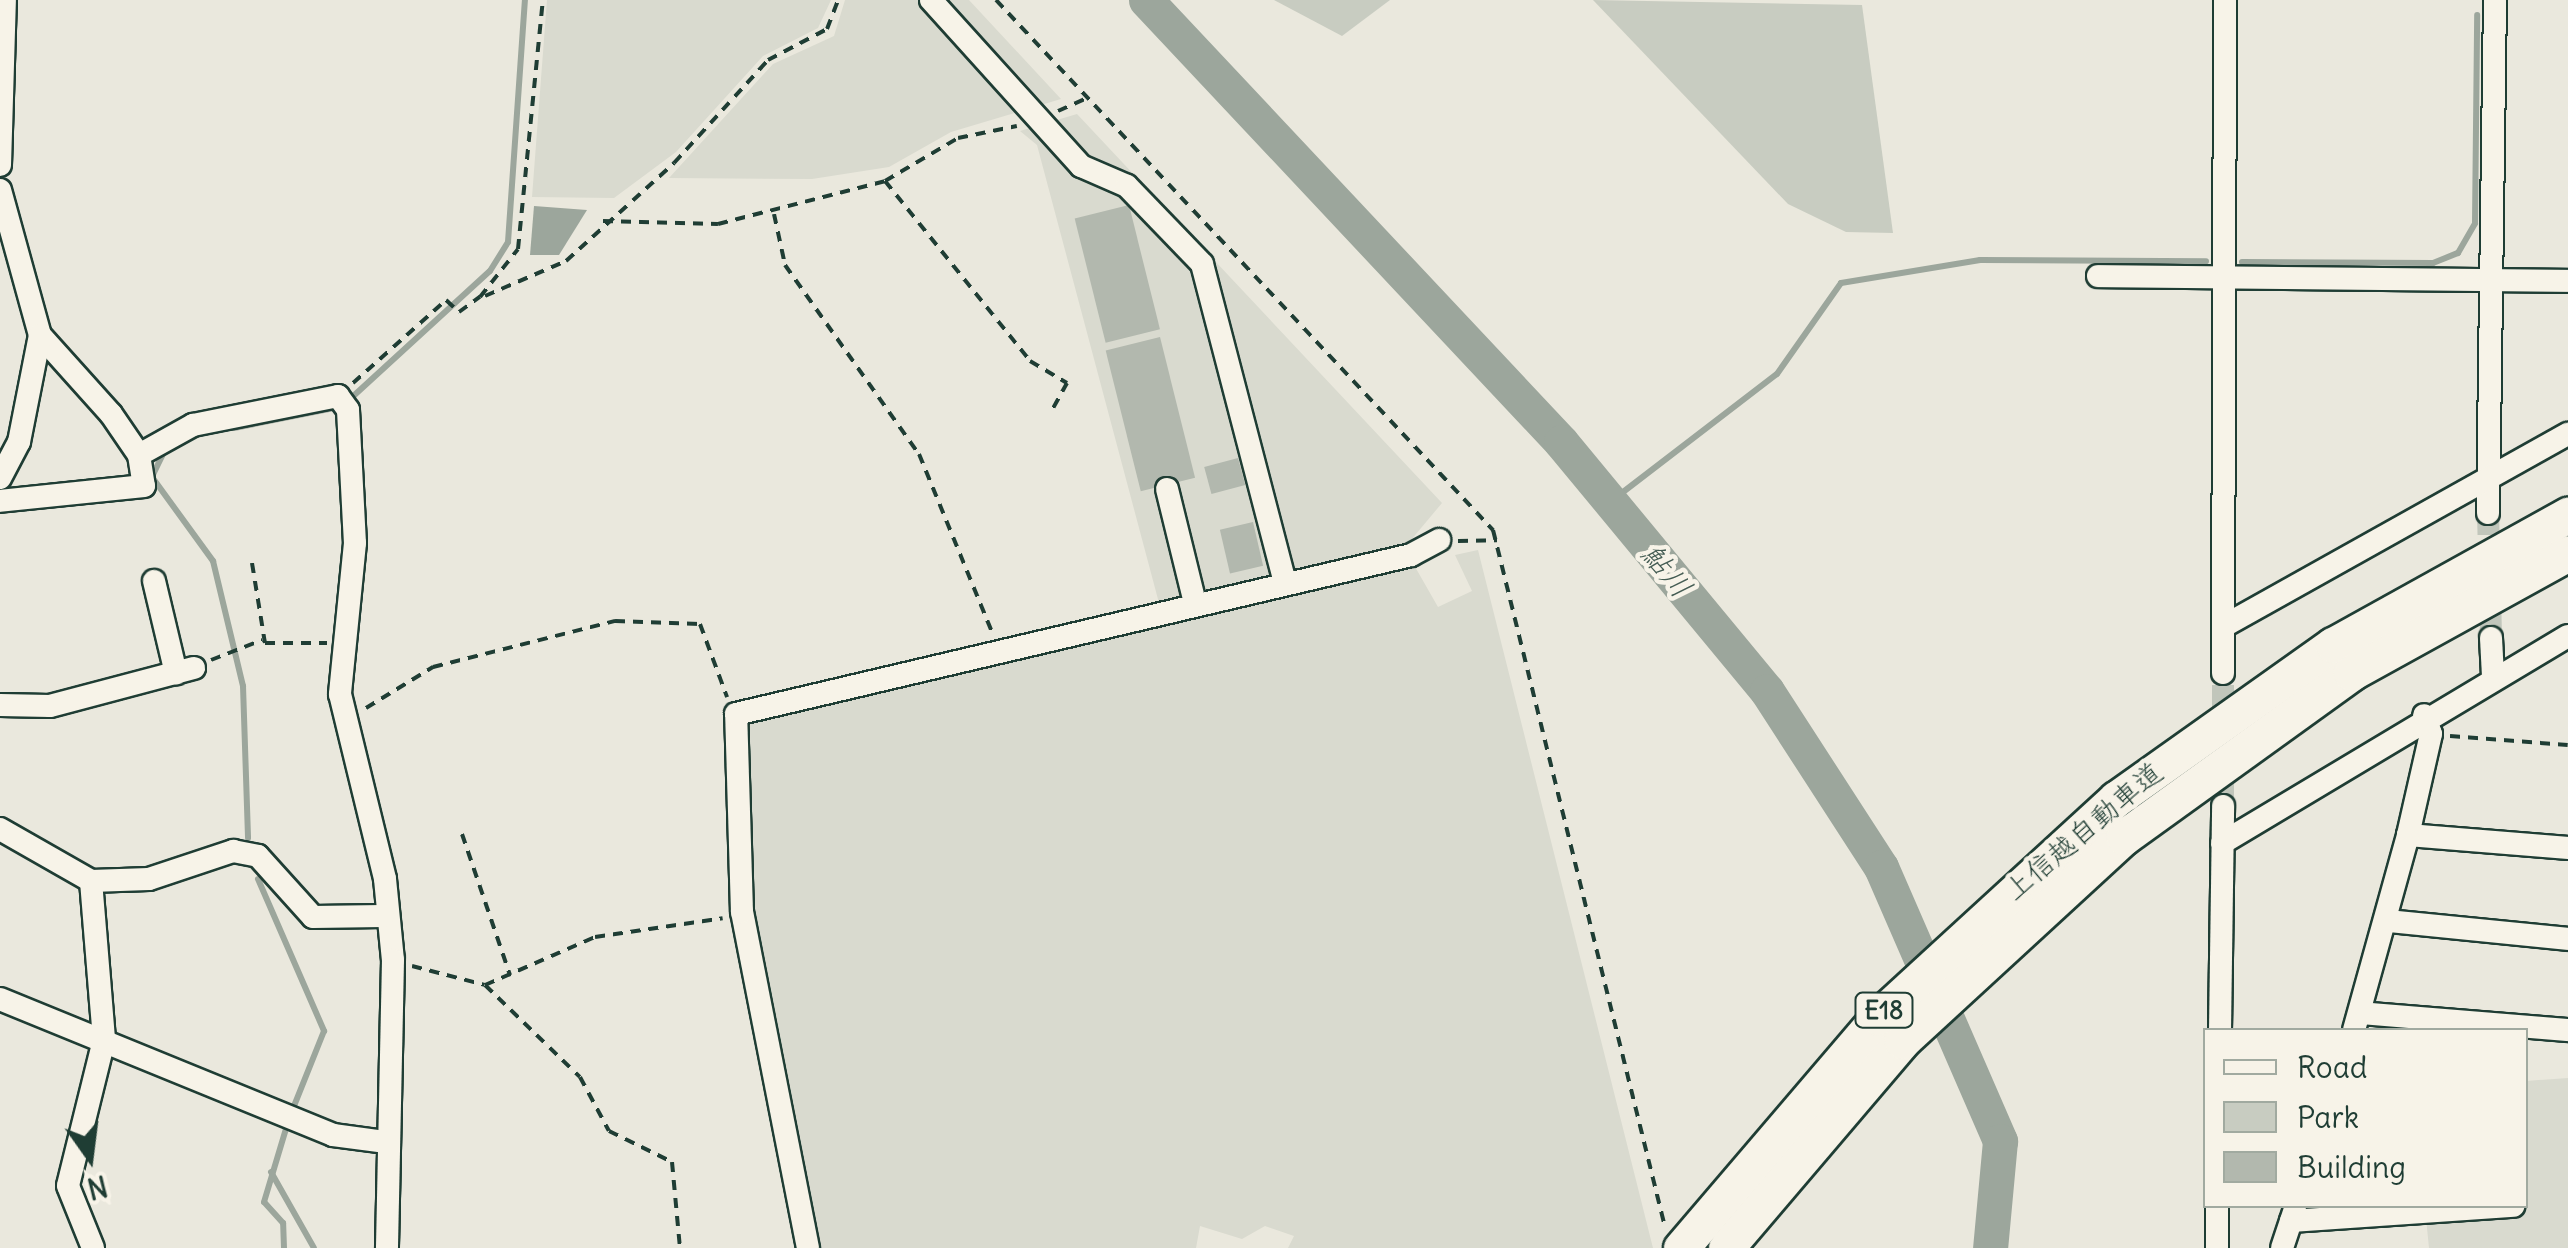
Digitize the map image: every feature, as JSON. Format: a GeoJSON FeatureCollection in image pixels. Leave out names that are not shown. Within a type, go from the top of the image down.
{"type":"FeatureCollection","features":[{"type":"Feature","properties":{"kind":"highway","name":"上信越自動車道"},"geometry":{"type":"LineString","coordinates":[[1674,1241],[1878,1017],[2116,799],[2333,645],[2568,515]]}},
{"type":"Feature","properties":{"kind":"highway","name":"上信越自動車道"},"geometry":{"type":"LineString","coordinates":[[1726,1248],[1902,1041],[2124,836],[2351,674],[2568,553]]}},
{"type":"Feature","properties":{"kind":"street"},"geometry":{"type":"LineString","coordinates":[[0,165],[5,0]]}},
{"type":"Feature","properties":{"kind":"street"},"geometry":{"type":"LineString","coordinates":[[931,0],[1081,166],[1126,186],[1206,271],[1285,582]]}},
{"type":"Feature","properties":{"kind":"street"},"geometry":{"type":"LineString","coordinates":[[2223,673],[2225,0]]}},
{"type":"Feature","properties":{"kind":"street"},"geometry":{"type":"LineString","coordinates":[[2488,513],[2495,0]]}},
{"type":"Feature","properties":{"kind":"street"},"geometry":{"type":"LineString","coordinates":[[0,190],[40,335],[139,454],[144,486],[125,493],[0,501]]}},
{"type":"Feature","properties":{"kind":"street"},"geometry":{"type":"LineString","coordinates":[[0,264],[24,276]]}},
{"type":"Feature","properties":{"kind":"street"},"geometry":{"type":"LineString","coordinates":[[2098,276],[2568,280]]}},
{"type":"Feature","properties":{"kind":"street"},"geometry":{"type":"LineString","coordinates":[[0,478],[19,442],[40,335]]}},
{"type":"Feature","properties":{"kind":"street"},"geometry":{"type":"LineString","coordinates":[[139,454],[193,425],[343,402],[348,654],[344,716],[385,879],[383,916],[393,960],[386,1248]]}},
{"type":"Feature","properties":{"kind":"street"},"geometry":{"type":"LineString","coordinates":[[2224,626],[2568,434]]}},
{"type":"Feature","properties":{"kind":"street"},"geometry":{"type":"LineString","coordinates":[[1167,489],[1194,602]]}},
{"type":"Feature","properties":{"kind":"street"},"geometry":{"type":"LineString","coordinates":[[808,1248],[742,912],[734,720],[1000,647],[1285,582],[1438,540]]}},
{"type":"Feature","properties":{"kind":"street"},"geometry":{"type":"LineString","coordinates":[[0,706],[50,706],[185,670],[154,581]]}},
{"type":"Feature","properties":{"kind":"street"},"geometry":{"type":"LineString","coordinates":[[2222,843],[2427,725],[2493,676],[2568,636]]}},
{"type":"Feature","properties":{"kind":"street"},"geometry":{"type":"LineString","coordinates":[[2491,638],[2493,676]]}},
{"type":"Feature","properties":{"kind":"street"},"geometry":{"type":"LineString","coordinates":[[2427,725],[2408,836],[2357,1022],[2500,1028]]}},
{"type":"Feature","properties":{"kind":"street"},"geometry":{"type":"LineString","coordinates":[[2220,1028],[2223,806]]}},
{"type":"Feature","properties":{"kind":"street"},"geometry":{"type":"LineString","coordinates":[[0,829],[92,880],[149,879],[233,852],[258,856],[313,918],[383,916]]}},
{"type":"Feature","properties":{"kind":"street"},"geometry":{"type":"LineString","coordinates":[[2408,836],[2568,848]]}},
{"type":"Feature","properties":{"kind":"street"},"geometry":{"type":"LineString","coordinates":[[92,880],[104,1040],[68,1186],[92,1248]]}},
{"type":"Feature","properties":{"kind":"street"},"geometry":{"type":"LineString","coordinates":[[2388,920],[2568,939]]}},
{"type":"Feature","properties":{"kind":"street"},"geometry":{"type":"LineString","coordinates":[[0,1000],[332,1136],[386,1142]]}},
{"type":"Feature","properties":{"kind":"street"},"geometry":{"type":"LineString","coordinates":[[2528,1029],[2568,1030]]}},
{"type":"Feature","properties":{"kind":"street"},"geometry":{"type":"LineString","coordinates":[[2217,1208],[2217,1248]]}},
{"type":"Feature","properties":{"kind":"street"},"geometry":{"type":"LineString","coordinates":[[2282,1248],[2294,1213],[2450,1208]]}},
{"type":"Feature","properties":{"kind":"path"},"geometry":{"type":"LineString","coordinates":[[480,297],[523,235],[543,0]]}},
{"type":"Feature","properties":{"kind":"path"},"geometry":{"type":"LineString","coordinates":[[343,402],[450,302],[456,309],[556,268],[603,221],[674,163],[768,60],[827,29],[838,0]]}},
{"type":"Feature","properties":{"kind":"path"},"geometry":{"type":"LineString","coordinates":[[996,0],[1468,495],[1497,540],[1674,1241]]}},
{"type":"Feature","properties":{"kind":"path"},"geometry":{"type":"LineString","coordinates":[[603,221],[694,226],[774,214],[885,181],[958,138],[1040,118],[1089,96]]}},
{"type":"Feature","properties":{"kind":"path"},"geometry":{"type":"LineString","coordinates":[[885,181],[1030,361],[1067,382],[1050,414]]}},
{"type":"Feature","properties":{"kind":"path"},"geometry":{"type":"LineString","coordinates":[[774,214],[785,264],[919,454],[1000,647]]}},
{"type":"Feature","properties":{"kind":"path"},"geometry":{"type":"LineString","coordinates":[[1438,540],[1497,540]]}},
{"type":"Feature","properties":{"kind":"path"},"geometry":{"type":"LineString","coordinates":[[252,563],[262,640]]}},
{"type":"Feature","properties":{"kind":"path"},"geometry":{"type":"LineString","coordinates":[[344,716],[433,667],[615,621],[700,624],[734,720]]}},
{"type":"Feature","properties":{"kind":"path"},"geometry":{"type":"LineString","coordinates":[[226,649],[262,640],[336,644],[348,654]]}},
{"type":"Feature","properties":{"kind":"path"},"geometry":{"type":"LineString","coordinates":[[2427,725],[2568,746]]}},
{"type":"Feature","properties":{"kind":"path"},"geometry":{"type":"LineString","coordinates":[[462,834],[510,975]]}},
{"type":"Feature","properties":{"kind":"path"},"geometry":{"type":"LineString","coordinates":[[485,984],[595,937],[742,912]]}},
{"type":"Feature","properties":{"kind":"path"},"geometry":{"type":"LineString","coordinates":[[393,960],[485,984],[580,1077],[608,1131],[672,1162],[680,1248]]}},
{"type":"Feature","properties":{"kind":"shaded area"},"geometry":{"type":"Polygon","coordinates":[[[547,0],[831,0],[818,28],[763,56],[676,152],[614,198],[532,197],[547,0]]]}},
{"type":"Feature","properties":{"kind":"shaded area"},"geometry":{"type":"Polygon","coordinates":[[[845,0],[969,0],[1061,99],[951,132],[889,167],[812,179],[669,178],[773,64],[834,36],[845,0]]]}},
{"type":"Feature","properties":{"kind":"shaded area"},"geometry":{"type":"Polygon","coordinates":[[[1077,114],[1442,503],[1406,546],[1159,603],[1037,145],[1020,131],[1077,114]]]}},
{"type":"Feature","properties":{"kind":"shaded area"},"geometry":{"type":"Polygon","coordinates":[[[534,206],[587,210],[559,255],[530,255],[534,206]]]}},
{"type":"Feature","properties":{"kind":"shaded area"},"geometry":{"type":"Polygon","coordinates":[[[1478,550],[1653,1248],[1288,1248],[1294,1236],[1265,1226],[1242,1239],[1200,1226],[1196,1248],[817,1248],[751,898],[744,728],[758,709],[1414,565],[1438,607],[1472,591],[1455,555],[1478,550]]]}},
{"type":"Feature","properties":{"kind":"shaded area"},"geometry":{"type":"Polygon","coordinates":[[[2568,1078],[2568,1248],[2429,1248],[2426,1218],[2528,1208],[2528,1081],[2568,1078]]]}},
{"type":"Feature","properties":{"kind":"green space"},"geometry":{"type":"Polygon","coordinates":[[[1274,0],[1390,0],[1342,36],[1274,0]]]}},
{"type":"Feature","properties":{"kind":"green space"},"geometry":{"type":"Polygon","coordinates":[[[1593,0],[1862,5],[1893,233],[1846,232],[1788,204],[1593,0]]]}},
{"type":"Feature","properties":{"kind":"building"},"geometry":{"type":"Polygon","coordinates":[[[1129,205],[1160,329],[1106,343],[1075,219],[1129,205]]]}},
{"type":"Feature","properties":{"kind":"building"},"geometry":{"type":"Polygon","coordinates":[[[1160,337],[1195,478],[1141,491],[1106,351],[1160,337]]]}},
{"type":"Feature","properties":{"kind":"building"},"geometry":{"type":"Polygon","coordinates":[[[1238,458],[1245,485],[1211,494],[1204,467],[1238,458]]]}},
{"type":"Feature","properties":{"kind":"building"},"geometry":{"type":"Polygon","coordinates":[[[1253,522],[1263,566],[1230,573],[1220,530],[1253,522]]]}},
{"type":"Feature","properties":{"kind":"waterway"},"geometry":{"type":"LineString","coordinates":[[349,400],[490,271],[508,242],[525,0]]}},
{"type":"Feature","properties":{"kind":"waterway","name":"鮎川"},"geometry":{"type":"LineString","coordinates":[[1146,0],[1561,442],[1767,691],[1881,867],[2000,1141],[1990,1248]]}},
{"type":"Feature","properties":{"kind":"waterway"},"geometry":{"type":"LineString","coordinates":[[2242,262],[2433,263],[2458,253],[2475,223],[2477,15]]}},
{"type":"Feature","properties":{"kind":"waterway"},"geometry":{"type":"LineString","coordinates":[[1610,502],[1777,374],[1841,283],[1980,260],[2206,261]]}},
{"type":"Feature","properties":{"kind":"waterway"},"geometry":{"type":"LineString","coordinates":[[234,428],[339,407]]}},
{"type":"Feature","properties":{"kind":"waterway"},"geometry":{"type":"LineString","coordinates":[[164,452],[152,477],[213,561],[243,686],[248,838]]}},
{"type":"Feature","properties":{"kind":"waterway"},"geometry":{"type":"LineString","coordinates":[[258,879],[324,1031],[292,1111]]}},
{"type":"Feature","properties":{"kind":"waterway"},"geometry":{"type":"LineString","coordinates":[[284,1248],[283,1223],[264,1202],[288,1122]]}},
{"type":"Feature","properties":{"kind":"waterway"},"geometry":{"type":"LineString","coordinates":[[271,1172],[314,1248]]}},
{"type":"Feature","properties":{"kind":"tunnel"},"geometry":{"type":"LineString","coordinates":[[2488,513],[2491,638]]}},
{"type":"Feature","properties":{"kind":"tunnel"},"geometry":{"type":"LineString","coordinates":[[2223,673],[2223,806]]}}]}
